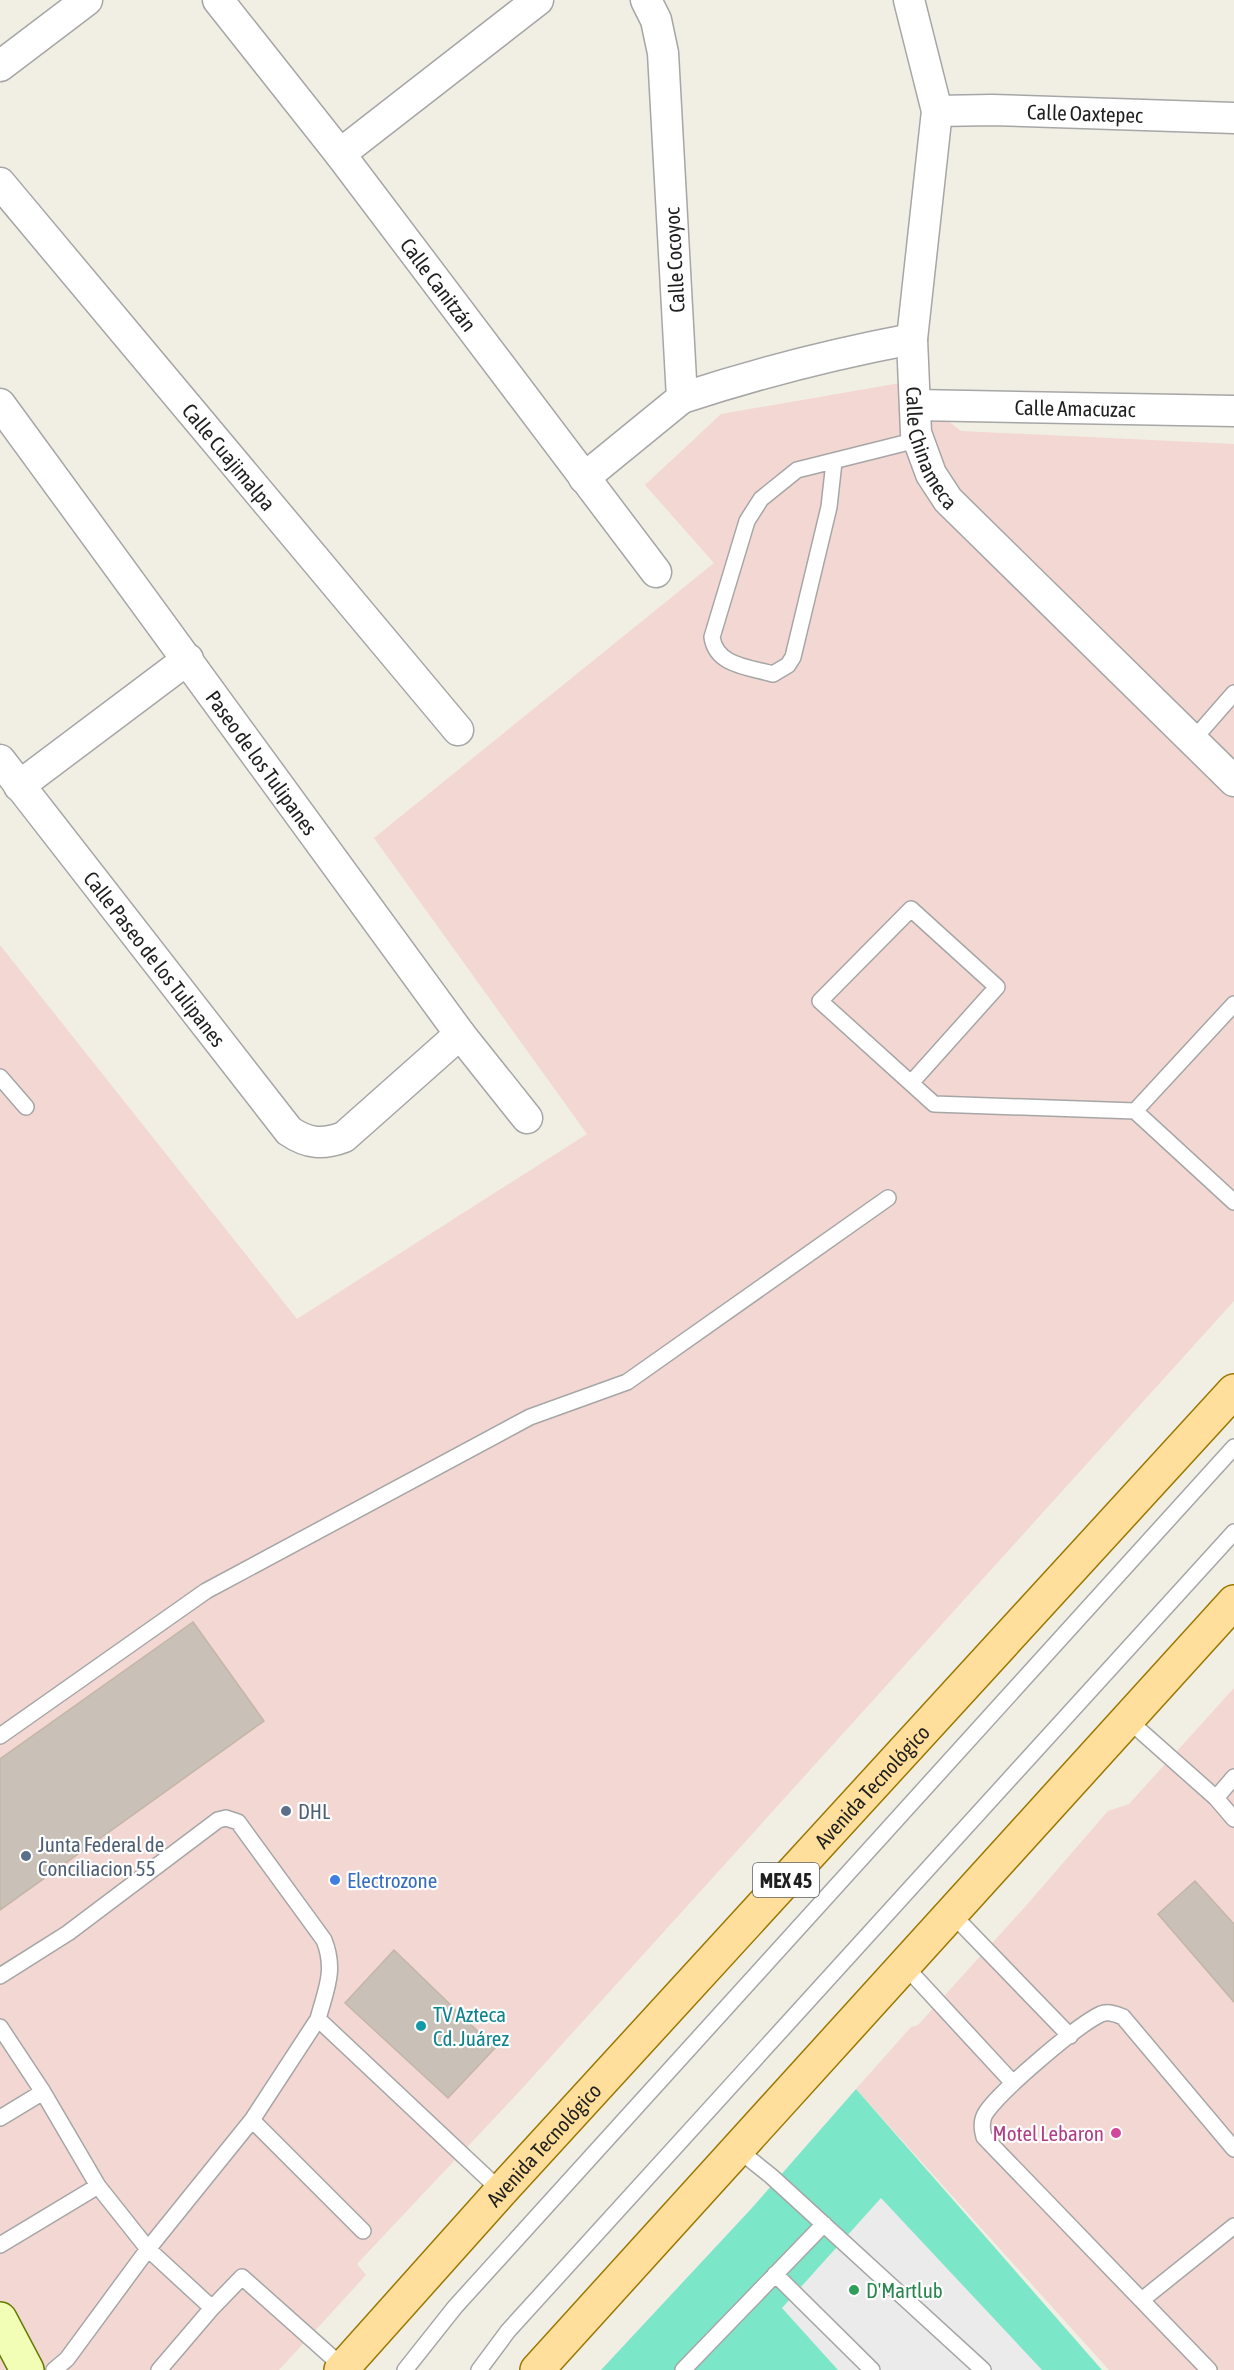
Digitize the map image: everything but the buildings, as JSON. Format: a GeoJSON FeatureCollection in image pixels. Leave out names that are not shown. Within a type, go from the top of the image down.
{"type":"FeatureCollection","features":[{"type":"Feature","properties":{"kind":"main road","name":"Avenida Tecnológico"},"geometry":{"type":"LineString","coordinates":[[342,2368],[501,2191],[1234,1391]]}},
{"type":"Feature","properties":{"kind":"main road"},"geometry":{"type":"LineString","coordinates":[[537,2370],[736,2148],[1234,1602]]}},
{"type":"Feature","properties":{"kind":"street","name":"Calle Canitzán"},"geometry":{"type":"LineString","coordinates":[[218,0],[340,154],[656,572]]}},
{"type":"Feature","properties":{"kind":"street"},"geometry":{"type":"LineString","coordinates":[[340,154],[538,0]]}},
{"type":"Feature","properties":{"kind":"street","name":"Calle Cocoyoc"},"geometry":{"type":"LineString","coordinates":[[646,0],[656,20],[663,53],[682,398]]}},
{"type":"Feature","properties":{"kind":"street","name":"Calle Chinameca"},"geometry":{"type":"LineString","coordinates":[[909,0],[938,111],[912,339],[917,440],[931,474],[948,500],[1234,781]]}},
{"type":"Feature","properties":{"kind":"street"},"geometry":{"type":"LineString","coordinates":[[0,66],[85,1]]}},
{"type":"Feature","properties":{"kind":"street","name":"Calle Oaxtepec"},"geometry":{"type":"LineString","coordinates":[[938,111],[993,110],[1234,118]]}},
{"type":"Feature","properties":{"kind":"street","name":"Calle Cuajimalpa"},"geometry":{"type":"LineString","coordinates":[[0,183],[458,730]]}},
{"type":"Feature","properties":{"kind":"street"},"geometry":{"type":"LineString","coordinates":[[584,478],[682,398],[778,368],[912,339]]}},
{"type":"Feature","properties":{"kind":"street","name":"Paseo de los Tulipanes"},"geometry":{"type":"LineString","coordinates":[[0,404],[460,1034],[527,1118]]}},
{"type":"Feature","properties":{"kind":"street","name":"Calle Amacuzac"},"geometry":{"type":"LineString","coordinates":[[916,405],[1234,411]]}},
{"type":"Feature","properties":{"kind":"street"},"geometry":{"type":"LineString","coordinates":[[19,786],[188,659]]}},
{"type":"Feature","properties":{"kind":"street","name":"Calle Paseo de los Tulipanes"},"geometry":{"type":"LineString","coordinates":[[0,760],[289,1131],[300,1138],[319,1144],[344,1137],[460,1034]]}},
{"type":"Feature","properties":{"kind":"street"},"geometry":{"type":"LineString","coordinates":[[0,2319],[27,2370]]}},
{"type":"Feature","properties":{"kind":"lane"},"geometry":{"type":"LineString","coordinates":[[834,462],[829,507],[793,657],[788,665],[772,674],[727,661],[717,653],[712,637],[747,521],[761,499],[797,470],[917,440]]}},
{"type":"Feature","properties":{"kind":"lane"},"geometry":{"type":"LineString","coordinates":[[1192,741],[1234,693]]}},
{"type":"Feature","properties":{"kind":"lane"},"geometry":{"type":"LineString","coordinates":[[911,1083],[997,987],[911,909],[820,1000],[934,1104],[1135,1111],[1234,1202]]}},
{"type":"Feature","properties":{"kind":"lane"},"geometry":{"type":"LineString","coordinates":[[1135,1111],[1234,1004]]}},
{"type":"Feature","properties":{"kind":"lane"},"geometry":{"type":"LineString","coordinates":[[0,1077],[26,1107]]}},
{"type":"Feature","properties":{"kind":"lane"},"geometry":{"type":"LineString","coordinates":[[0,1736],[206,1591],[530,1417],[627,1382],[888,1198]]}},
{"type":"Feature","properties":{"kind":"lane"},"geometry":{"type":"LineString","coordinates":[[405,2370],[454,2307],[1234,1447]]}},
{"type":"Feature","properties":{"kind":"lane"},"geometry":{"type":"LineString","coordinates":[[479,2370],[508,2331],[1234,1532]]}},
{"type":"Feature","properties":{"kind":"lane"},"geometry":{"type":"LineString","coordinates":[[1127,1719],[1216,1798],[1234,1819]]}},
{"type":"Feature","properties":{"kind":"lane"},"geometry":{"type":"LineString","coordinates":[[1216,1798],[1234,1777]]}},
{"type":"Feature","properties":{"kind":"lane"},"geometry":{"type":"LineString","coordinates":[[0,1976],[68,1933],[218,1820],[226,1818],[244,1827],[324,1940],[331,1957],[331,1971],[318,2019],[252,2120],[148,2248],[67,2360],[54,2370]]}},
{"type":"Feature","properties":{"kind":"lane"},"geometry":{"type":"LineString","coordinates":[[951,1913],[1070,2036]]}},
{"type":"Feature","properties":{"kind":"lane"},"geometry":{"type":"LineString","coordinates":[[904,1965],[1013,2083]]}},
{"type":"Feature","properties":{"kind":"lane"},"geometry":{"type":"LineString","coordinates":[[1209,2370],[1143,2299],[984,2137],[981,2127],[987,2111],[1013,2083],[1070,2036],[1101,2014],[1110,2013],[1123,2017],[1234,2149]]}},
{"type":"Feature","properties":{"kind":"lane"},"geometry":{"type":"LineString","coordinates":[[318,2019],[501,2191]]}},
{"type":"Feature","properties":{"kind":"lane"},"geometry":{"type":"LineString","coordinates":[[0,2026],[43,2092],[98,2186],[148,2248],[212,2308]]}},
{"type":"Feature","properties":{"kind":"lane"},"geometry":{"type":"LineString","coordinates":[[0,2118],[43,2092]]}},
{"type":"Feature","properties":{"kind":"lane"},"geometry":{"type":"LineString","coordinates":[[252,2120],[363,2231]]}},
{"type":"Feature","properties":{"kind":"lane"},"geometry":{"type":"LineString","coordinates":[[736,2148],[824,2224],[983,2370]]}},
{"type":"Feature","properties":{"kind":"lane"},"geometry":{"type":"LineString","coordinates":[[0,2245],[98,2186]]}},
{"type":"Feature","properties":{"kind":"lane"},"geometry":{"type":"LineString","coordinates":[[682,2370],[824,2224]]}},
{"type":"Feature","properties":{"kind":"lane"},"geometry":{"type":"LineString","coordinates":[[1143,2299],[1234,2226]]}},
{"type":"Feature","properties":{"kind":"lane"},"geometry":{"type":"LineString","coordinates":[[775,2274],[872,2370]]}},
{"type":"Feature","properties":{"kind":"lane"},"geometry":{"type":"LineString","coordinates":[[159,2370],[242,2277],[342,2368]]}},
{"type":"Feature","properties":{"kind":"shaded area"},"geometry":{"type":"Polygon","coordinates":[[[900,383],[961,431],[1234,444],[1234,1301],[518,2093],[357,2264],[366,2275],[279,2370],[0,2370],[0,945],[297,1319],[587,1134],[374,838],[714,563],[645,485],[721,414],[900,383]]]}},
{"type":"Feature","properties":{"kind":"shaded area"},"geometry":{"type":"Polygon","coordinates":[[[1234,1688],[1234,2370],[1109,2370],[856,2089],[911,2027],[918,2025],[1108,1811],[1129,1804],[1234,1688]]]}},
{"type":"Feature","properties":{"kind":"shaded area"},"geometry":{"type":"Polygon","coordinates":[[[881,2198],[1042,2370],[838,2370],[782,2308],[881,2198]]]}},
{"type":"Feature","properties":{"kind":"green space","name":"D'Martlub"},"geometry":{"type":"Polygon","coordinates":[[[856,2089],[1102,2370],[601,2370],[751,2209],[856,2089]]]}},
{"type":"Feature","properties":{"kind":"place","name":"DHL"},"geometry":{"type":"Point","coordinates":[286,1811]}},
{"type":"Feature","properties":{"kind":"place","name":"Junta Federal de Conciliacion 55"},"geometry":{"type":"Point","coordinates":[26,1856]}},
{"type":"Feature","properties":{"kind":"place","name":"Electrozone"},"geometry":{"type":"Point","coordinates":[335,1880]}},
{"type":"Feature","properties":{"kind":"place","name":"TV Azteca Cd. Juárez"},"geometry":{"type":"Point","coordinates":[421,2026]}},
{"type":"Feature","properties":{"kind":"place","name":"Motel Lebaron"},"geometry":{"type":"Point","coordinates":[1116,2133]}},
{"type":"Feature","properties":{"kind":"place","name":"D'Martlub"},"geometry":{"type":"Point","coordinates":[854,2290]}}]}
